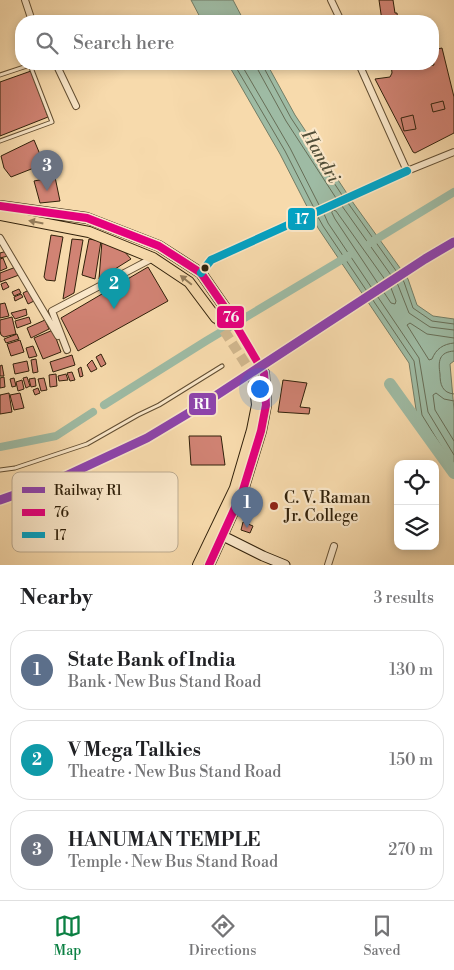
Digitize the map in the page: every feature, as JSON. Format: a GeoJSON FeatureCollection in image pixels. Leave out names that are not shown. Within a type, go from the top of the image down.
{"type":"FeatureCollection","features":[{"type":"Feature","properties":{"kind":"main road"},"geometry":{"type":"LineString","coordinates":[[0,206],[87,218],[159,246],[201,273],[228,312]]}},
{"type":"Feature","properties":{"kind":"main road"},"geometry":{"type":"LineString","coordinates":[[0,215],[89,232],[153,258],[189,282],[216,318]]}},
{"type":"Feature","properties":{"kind":"main road"},"geometry":{"type":"LineString","coordinates":[[198,565],[219,533],[243,490],[261,430],[266,405],[264,373]]}},
{"type":"Feature","properties":{"kind":"main road"},"geometry":{"type":"LineString","coordinates":[[209,565],[252,430],[257,405],[254,377]]}},
{"type":"Feature","properties":{"kind":"main road"},"geometry":{"type":"LineString","coordinates":[[219,533],[285,565]]}},
{"type":"Feature","properties":{"kind":"street"},"geometry":{"type":"LineString","coordinates":[[25,0],[30,15]]}},
{"type":"Feature","properties":{"kind":"street"},"geometry":{"type":"LineString","coordinates":[[331,0],[338,15]]}},
{"type":"Feature","properties":{"kind":"street"},"geometry":{"type":"LineString","coordinates":[[59,70],[76,106]]}},
{"type":"Feature","properties":{"kind":"street"},"geometry":{"type":"LineString","coordinates":[[362,70],[407,171]]}},
{"type":"Feature","properties":{"kind":"street"},"geometry":{"type":"LineString","coordinates":[[201,273],[211,260],[407,171],[454,152]]}},
{"type":"Feature","properties":{"kind":"street"},"geometry":{"type":"LineString","coordinates":[[0,238],[67,350],[52,311],[153,258]]}},
{"type":"Feature","properties":{"kind":"street"},"geometry":{"type":"LineString","coordinates":[[328,565],[334,546]]}},
{"type":"Feature","properties":{"kind":"lane"},"geometry":{"type":"LineString","coordinates":[[0,75],[15,70]]}},
{"type":"Feature","properties":{"kind":"lane"},"geometry":{"type":"LineString","coordinates":[[0,141],[52,122],[32,70]]}},
{"type":"Feature","properties":{"kind":"lane"},"geometry":{"type":"LineString","coordinates":[[0,470],[15,468],[87,444],[159,405],[222,366]]}},
{"type":"Feature","properties":{"kind":"water"},"geometry":{"type":"Polygon","coordinates":[[[191,0],[233,0],[241,15],[199,15],[191,0]]]}},
{"type":"Feature","properties":{"kind":"water","name":"Handri"},"geometry":{"type":"Polygon","coordinates":[[[231,70],[270,70],[295,115],[354,204],[408,279],[417,305],[433,316],[454,319],[454,361],[450,364],[454,410],[454,476],[417,416],[409,363],[318,228],[280,154],[231,70]]]}},
{"type":"Feature","properties":{"kind":"building"},"geometry":{"type":"Polygon","coordinates":[[[379,0],[393,0],[395,13],[397,15],[381,15],[379,0]]]}},
{"type":"Feature","properties":{"kind":"building"},"geometry":{"type":"Polygon","coordinates":[[[442,48],[454,97],[454,133],[415,153],[375,79],[390,77],[392,70],[439,70],[439,49],[442,48]]]}},
{"type":"Feature","properties":{"kind":"building"},"geometry":{"type":"Polygon","coordinates":[[[31,71],[48,117],[0,136],[0,82],[31,71]]]}},
{"type":"Feature","properties":{"kind":"building"},"geometry":{"type":"Polygon","coordinates":[[[443,101],[445,109],[433,112],[431,104],[443,101]]]}},
{"type":"Feature","properties":{"kind":"building"},"geometry":{"type":"Polygon","coordinates":[[[413,115],[416,129],[404,131],[401,118],[413,115]]]}},
{"type":"Feature","properties":{"kind":"building"},"geometry":{"type":"Polygon","coordinates":[[[34,140],[44,164],[11,177],[4,168],[1,156],[34,140]]]}},
{"type":"Feature","properties":{"kind":"building"},"geometry":{"type":"Polygon","coordinates":[[[55,177],[60,201],[40,203],[34,181],[55,177]]]}},
{"type":"Feature","properties":{"kind":"building"},"geometry":{"type":"Polygon","coordinates":[[[51,235],[63,237],[55,281],[46,280],[44,277],[51,235]]]}},
{"type":"Feature","properties":{"kind":"building"},"geometry":{"type":"Polygon","coordinates":[[[72,239],[83,240],[74,293],[63,299],[72,239]]]}},
{"type":"Feature","properties":{"kind":"building"},"geometry":{"type":"Polygon","coordinates":[[[89,239],[101,241],[95,279],[82,275],[89,239]]]}},
{"type":"Feature","properties":{"kind":"building"},"geometry":{"type":"Polygon","coordinates":[[[102,241],[124,251],[131,259],[99,279],[102,241]]]}},
{"type":"Feature","properties":{"kind":"building"},"geometry":{"type":"Polygon","coordinates":[[[7,251],[8,256],[0,258],[0,253],[7,251]]]}},
{"type":"Feature","properties":{"kind":"building"},"geometry":{"type":"Polygon","coordinates":[[[3,258],[7,268],[0,271],[0,259],[3,258]]]}},
{"type":"Feature","properties":{"kind":"building"},"geometry":{"type":"Polygon","coordinates":[[[16,267],[19,275],[0,282],[0,273],[16,267]]]}},
{"type":"Feature","properties":{"kind":"building"},"geometry":{"type":"Polygon","coordinates":[[[148,267],[168,301],[78,351],[61,318],[148,267]]]}},
{"type":"Feature","properties":{"kind":"building"},"geometry":{"type":"Polygon","coordinates":[[[6,282],[9,287],[3,290],[1,284],[6,282]]]}},
{"type":"Feature","properties":{"kind":"building"},"geometry":{"type":"Polygon","coordinates":[[[19,289],[21,293],[14,296],[12,292],[19,289]]]}},
{"type":"Feature","properties":{"kind":"building"},"geometry":{"type":"Polygon","coordinates":[[[29,290],[34,301],[28,304],[23,293],[29,290]]]}},
{"type":"Feature","properties":{"kind":"building"},"geometry":{"type":"Polygon","coordinates":[[[21,294],[23,297],[15,301],[14,297],[21,294]]]}},
{"type":"Feature","properties":{"kind":"building"},"geometry":{"type":"Polygon","coordinates":[[[5,303],[9,316],[0,318],[0,304],[5,303]]]}},
{"type":"Feature","properties":{"kind":"building"},"geometry":{"type":"Polygon","coordinates":[[[26,309],[27,315],[15,319],[11,313],[26,309]]]}},
{"type":"Feature","properties":{"kind":"building"},"geometry":{"type":"Polygon","coordinates":[[[12,317],[16,334],[4,337],[0,331],[0,320],[12,317]]]}},
{"type":"Feature","properties":{"kind":"building"},"geometry":{"type":"Polygon","coordinates":[[[29,317],[31,323],[17,328],[15,321],[29,317]]]}},
{"type":"Feature","properties":{"kind":"building"},"geometry":{"type":"Polygon","coordinates":[[[45,320],[49,329],[31,338],[27,328],[45,320]]]}},
{"type":"Feature","properties":{"kind":"building"},"geometry":{"type":"Polygon","coordinates":[[[53,330],[61,352],[43,359],[34,338],[53,330]]]}},
{"type":"Feature","properties":{"kind":"building"},"geometry":{"type":"Polygon","coordinates":[[[17,334],[19,339],[6,343],[4,339],[17,334]]]}},
{"type":"Feature","properties":{"kind":"building"},"geometry":{"type":"Polygon","coordinates":[[[20,340],[24,352],[11,356],[7,344],[20,340]]]}},
{"type":"Feature","properties":{"kind":"building"},"geometry":{"type":"Polygon","coordinates":[[[33,346],[37,356],[29,358],[26,348],[33,346]]]}},
{"type":"Feature","properties":{"kind":"building"},"geometry":{"type":"Polygon","coordinates":[[[101,354],[106,364],[101,367],[96,357],[101,354]]]}},
{"type":"Feature","properties":{"kind":"building"},"geometry":{"type":"Polygon","coordinates":[[[72,355],[75,365],[53,372],[50,362],[72,355]]]}},
{"type":"Feature","properties":{"kind":"building"},"geometry":{"type":"Polygon","coordinates":[[[36,359],[38,372],[33,373],[31,360],[36,359]]]}},
{"type":"Feature","properties":{"kind":"building"},"geometry":{"type":"Polygon","coordinates":[[[92,360],[97,369],[91,372],[87,365],[92,360]]]}},
{"type":"Feature","properties":{"kind":"building"},"geometry":{"type":"Polygon","coordinates":[[[27,361],[29,371],[15,374],[13,364],[27,361]]]}},
{"type":"Feature","properties":{"kind":"building"},"geometry":{"type":"Polygon","coordinates":[[[2,365],[4,376],[0,376],[0,366],[2,365]]]}},
{"type":"Feature","properties":{"kind":"building"},"geometry":{"type":"Polygon","coordinates":[[[81,367],[83,376],[80,377],[78,369],[81,367]]]}},
{"type":"Feature","properties":{"kind":"building"},"geometry":{"type":"Polygon","coordinates":[[[72,372],[75,380],[70,381],[67,373],[72,372]]]}},
{"type":"Feature","properties":{"kind":"building"},"geometry":{"type":"Polygon","coordinates":[[[56,374],[57,386],[50,387],[49,375],[56,374]]]}},
{"type":"Feature","properties":{"kind":"building"},"geometry":{"type":"Polygon","coordinates":[[[66,374],[68,380],[59,381],[58,376],[66,374]]]}},
{"type":"Feature","properties":{"kind":"building"},"geometry":{"type":"Polygon","coordinates":[[[4,377],[5,387],[0,388],[0,378],[4,377]]]}},
{"type":"Feature","properties":{"kind":"building"},"geometry":{"type":"Polygon","coordinates":[[[27,377],[30,386],[26,388],[23,378],[27,377]]]}},
{"type":"Feature","properties":{"kind":"building"},"geometry":{"type":"Polygon","coordinates":[[[14,378],[16,386],[12,387],[10,379],[14,378]]]}},
{"type":"Feature","properties":{"kind":"building"},"geometry":{"type":"Polygon","coordinates":[[[35,378],[36,386],[31,387],[29,379],[35,378]]]}},
{"type":"Feature","properties":{"kind":"building"},"geometry":{"type":"Polygon","coordinates":[[[44,378],[47,390],[41,391],[38,379],[44,378]]]}},
{"type":"Feature","properties":{"kind":"building"},"geometry":{"type":"Polygon","coordinates":[[[22,380],[24,389],[18,391],[16,382],[22,380]]]}},
{"type":"Feature","properties":{"kind":"building"},"geometry":{"type":"Polygon","coordinates":[[[283,380],[307,383],[300,407],[310,408],[309,414],[278,412],[283,380]]]}},
{"type":"Feature","properties":{"kind":"building"},"geometry":{"type":"Polygon","coordinates":[[[38,388],[40,393],[35,395],[33,390],[38,388]]]}},
{"type":"Feature","properties":{"kind":"building"},"geometry":{"type":"Polygon","coordinates":[[[9,393],[12,412],[0,414],[0,395],[9,393]]]}},
{"type":"Feature","properties":{"kind":"building"},"geometry":{"type":"Polygon","coordinates":[[[20,393],[24,408],[14,410],[10,395],[20,393]]]}},
{"type":"Feature","properties":{"kind":"building"},"geometry":{"type":"Polygon","coordinates":[[[189,436],[221,436],[225,465],[191,465],[189,436]]]}},
{"type":"Feature","properties":{"kind":"building"},"geometry":{"type":"Polygon","coordinates":[[[243,522],[253,526],[250,533],[241,530],[243,522]]]}},
{"type":"Feature","properties":{"kind":"waterway"},"geometry":{"type":"LineString","coordinates":[[370,243],[454,192]]}},
{"type":"Feature","properties":{"kind":"waterway"},"geometry":{"type":"LineString","coordinates":[[104,405],[348,256]]}},
{"type":"Feature","properties":{"kind":"waterway"},"geometry":{"type":"LineString","coordinates":[[390,384],[454,473]]}},
{"type":"Feature","properties":{"kind":"waterway"},"geometry":{"type":"LineString","coordinates":[[0,447],[56,436],[93,412]]}},
{"type":"Feature","properties":{"kind":"tunnel"},"geometry":{"type":"LineString","coordinates":[[228,312],[264,373]]}},
{"type":"Feature","properties":{"kind":"tunnel"},"geometry":{"type":"LineString","coordinates":[[216,318],[254,377]]}},
{"type":"Feature","properties":{"kind":"rail line","name":"R1"},"geometry":{"type":"LineString","coordinates":[[74,472],[147,438],[197,408],[454,242]]}},
{"type":"Feature","properties":{"kind":"rail line","name":"R1"},"geometry":{"type":"LineString","coordinates":[[0,500],[12,496]]}},
{"type":"Feature","properties":{"kind":"transit line","name":"17"},"geometry":{"type":"LineString","coordinates":[[201,273],[211,260],[407,171]]}},
{"type":"Feature","properties":{"kind":"transit line","name":"76"},"geometry":{"type":"LineString","coordinates":[[0,206],[87,218],[159,246],[201,273],[228,312],[264,373],[266,405],[261,431],[243,490],[209,565]]}},
{"type":"Feature","properties":{"kind":"place","name":"HANUMAN TEMPLE"},"geometry":{"type":"Point","coordinates":[47,191]}},
{"type":"Feature","properties":{"kind":"place","name":"V Mega Talkies"},"geometry":{"type":"Point","coordinates":[114,309]}},
{"type":"Feature","properties":{"kind":"place","name":"C. V. Raman Jr. College"},"geometry":{"type":"Point","coordinates":[274,506]}},
{"type":"Feature","properties":{"kind":"place","name":"State Bank of India"},"geometry":{"type":"Point","coordinates":[247,528]}}]}
